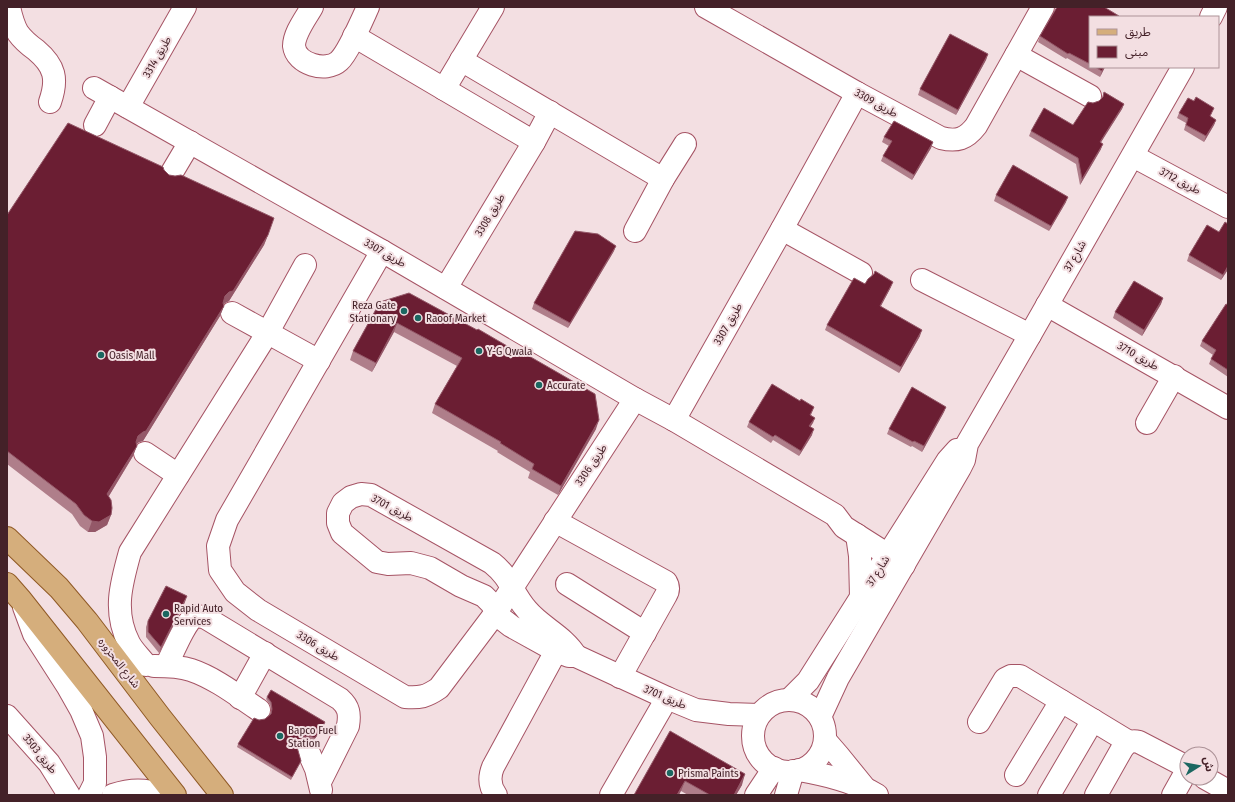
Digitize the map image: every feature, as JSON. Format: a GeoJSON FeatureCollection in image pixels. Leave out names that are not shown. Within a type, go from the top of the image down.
{"type":"FeatureCollection","features":[{"type":"Feature","properties":{"kind":"main road","name":"شارع المحزوره"},"geometry":{"type":"LineString","coordinates":[[7,538],[59,588],[122,666],[160,717],[222,795]]}},
{"type":"Feature","properties":{"kind":"main road"},"geometry":{"type":"LineString","coordinates":[[7,584],[175,795]]}},
{"type":"Feature","properties":{"kind":"street"},"geometry":{"type":"LineString","coordinates":[[9,7],[13,24],[18,34],[43,56],[51,67],[54,78],[54,91],[50,102]]}},
{"type":"Feature","properties":{"kind":"street","name":"طريق 3314"},"geometry":{"type":"LineString","coordinates":[[95,125],[111,97],[185,7]]}},
{"type":"Feature","properties":{"kind":"street"},"geometry":{"type":"LineString","coordinates":[[312,7],[296,37],[294,46],[297,55],[305,62],[316,66],[328,66],[338,62],[354,36],[368,7]]}},
{"type":"Feature","properties":{"kind":"street"},"geometry":{"type":"LineString","coordinates":[[444,89],[493,7]]}},
{"type":"Feature","properties":{"kind":"street","name":"طريق 3309"},"geometry":{"type":"LineString","coordinates":[[706,7],[857,93],[941,138],[952,141],[971,133],[976,126],[1043,7]]}},
{"type":"Feature","properties":{"kind":"street"},"geometry":{"type":"LineString","coordinates":[[1212,16],[1216,7]]}},
{"type":"Feature","properties":{"kind":"street"},"geometry":{"type":"LineString","coordinates":[[354,36],[534,142]]}},
{"type":"Feature","properties":{"kind":"street"},"geometry":{"type":"LineString","coordinates":[[1016,55],[1090,96]]}},
{"type":"Feature","properties":{"kind":"street"},"geometry":{"type":"LineString","coordinates":[[461,60],[663,179]]}},
{"type":"Feature","properties":{"kind":"street","name":"شارع 37"},"geometry":{"type":"LineString","coordinates":[[820,717],[838,678],[948,460],[960,447],[967,444],[1133,156],[1181,68]]}},
{"type":"Feature","properties":{"kind":"street","name":"طريق 3307"},"geometry":{"type":"LineString","coordinates":[[674,420],[857,93]]}},
{"type":"Feature","properties":{"kind":"street","name":"طريق 3307"},"geometry":{"type":"LineString","coordinates":[[111,97],[382,251],[835,515],[848,517],[900,554]]}},
{"type":"Feature","properties":{"kind":"street","name":"طريق 3308"},"geometry":{"type":"LineString","coordinates":[[446,288],[534,142],[550,112]]}},
{"type":"Feature","properties":{"kind":"street"},"geometry":{"type":"LineString","coordinates":[[171,174],[190,142]]}},
{"type":"Feature","properties":{"kind":"street"},"geometry":{"type":"LineString","coordinates":[[635,230],[684,144]]}},
{"type":"Feature","properties":{"kind":"street","name":"طريق 3712"},"geometry":{"type":"LineString","coordinates":[[1133,156],[1228,206]]}},
{"type":"Feature","properties":{"kind":"street"},"geometry":{"type":"LineString","coordinates":[[782,229],[861,273]]}},
{"type":"Feature","properties":{"kind":"street","name":"طريق 3306"},"geometry":{"type":"LineString","coordinates":[[382,251],[227,520],[218,546],[220,570],[235,592],[258,610],[405,697],[421,698],[431,694],[439,688],[497,610],[635,399]]}},
{"type":"Feature","properties":{"kind":"street"},"geometry":{"type":"LineString","coordinates":[[156,666],[129,644],[119,615],[121,583],[130,552],[268,332],[305,265]]}},
{"type":"Feature","properties":{"kind":"street"},"geometry":{"type":"LineString","coordinates":[[922,280],[1030,335]]}},
{"type":"Feature","properties":{"kind":"street","name":"طريق 3710"},"geometry":{"type":"LineString","coordinates":[[1047,305],[1228,408]]}},
{"type":"Feature","properties":{"kind":"street"},"geometry":{"type":"LineString","coordinates":[[232,313],[320,360]]}},
{"type":"Feature","properties":{"kind":"street"},"geometry":{"type":"LineString","coordinates":[[1147,423],[1174,376]]}},
{"type":"Feature","properties":{"kind":"street"},"geometry":{"type":"LineString","coordinates":[[144,453],[178,475]]}},
{"type":"Feature","properties":{"kind":"street","name":"طريق 3701"},"geometry":{"type":"LineString","coordinates":[[566,653],[572,649],[533,617],[500,569],[492,563],[371,495],[356,495],[343,503],[338,513],[338,523],[342,533],[377,562],[388,564],[411,563],[430,568],[461,586],[484,596],[497,610],[502,619],[511,626],[566,653],[696,710],[729,714],[759,715]]}},
{"type":"Feature","properties":{"kind":"street","name":"طريق 3307"},"geometry":{"type":"LineString","coordinates":[[835,515],[844,527],[857,535],[900,554]]}},
{"type":"Feature","properties":{"kind":"street"},"geometry":{"type":"LineString","coordinates":[[555,521],[666,582],[668,586],[669,591],[620,677]]}},
{"type":"Feature","properties":{"kind":"street"},"geometry":{"type":"LineString","coordinates":[[857,535],[861,570],[861,597]]}},
{"type":"Feature","properties":{"kind":"street","name":"شارع 37"},"geometry":{"type":"LineString","coordinates":[[790,699],[808,681],[861,597],[900,554]]}},
{"type":"Feature","properties":{"kind":"street"},"geometry":{"type":"LineString","coordinates":[[567,584],[646,633]]}},
{"type":"Feature","properties":{"kind":"street"},"geometry":{"type":"LineString","coordinates":[[21,600],[34,634],[68,687],[81,710],[92,736],[95,757],[94,783],[89,795]]}},
{"type":"Feature","properties":{"kind":"street"},"geometry":{"type":"LineString","coordinates":[[156,666],[187,624],[194,617],[199,616],[206,618],[340,699],[349,710],[350,717],[348,726],[320,788]]}},
{"type":"Feature","properties":{"kind":"street"},"geometry":{"type":"LineString","coordinates":[[240,698],[265,653]]}},
{"type":"Feature","properties":{"kind":"street"},"geometry":{"type":"LineString","coordinates":[[496,795],[489,782],[493,767],[566,653]]}},
{"type":"Feature","properties":{"kind":"street"},"geometry":{"type":"LineString","coordinates":[[122,666],[177,667],[192,670],[259,710]]}},
{"type":"Feature","properties":{"kind":"street"},"geometry":{"type":"LineString","coordinates":[[979,722],[1004,679],[1011,676],[1020,676],[1129,742]]}},
{"type":"Feature","properties":{"kind":"street"},"geometry":{"type":"LineString","coordinates":[[611,795],[667,698]]}},
{"type":"Feature","properties":{"kind":"street"},"geometry":{"type":"LineString","coordinates":[[756,795],[788,770],[807,767],[813,762],[825,740],[824,728],[820,717],[807,705],[790,699],[773,703],[765,708],[759,715],[753,732],[753,742],[761,758],[788,770],[831,776],[870,791]]}},
{"type":"Feature","properties":{"kind":"street"},"geometry":{"type":"LineString","coordinates":[[1016,775],[1061,701]]}},
{"type":"Feature","properties":{"kind":"street","name":"طريق 3503"},"geometry":{"type":"LineString","coordinates":[[7,716],[49,763],[69,795]]}},
{"type":"Feature","properties":{"kind":"street"},"geometry":{"type":"LineString","coordinates":[[1049,795],[1093,720]]}},
{"type":"Feature","properties":{"kind":"street"},"geometry":{"type":"LineString","coordinates":[[825,740],[870,791]]}},
{"type":"Feature","properties":{"kind":"street"},"geometry":{"type":"LineString","coordinates":[[1096,795],[1122,749],[1129,742],[1139,742],[1179,764]]}},
{"type":"Feature","properties":{"kind":"street"},"geometry":{"type":"LineString","coordinates":[[308,751],[312,759],[320,788]]}},
{"type":"Feature","properties":{"kind":"street"},"geometry":{"type":"LineString","coordinates":[[49,763],[62,773],[69,776],[77,776],[89,768],[95,757]]}},
{"type":"Feature","properties":{"kind":"street"},"geometry":{"type":"LineString","coordinates":[[786,795],[788,770]]}},
{"type":"Feature","properties":{"kind":"street"},"geometry":{"type":"LineString","coordinates":[[1173,795],[1179,784]]}},
{"type":"Feature","properties":{"kind":"street"},"geometry":{"type":"LineString","coordinates":[[1219,786],[1228,791]]}},
{"type":"Feature","properties":{"kind":"street"},"geometry":{"type":"LineString","coordinates":[[113,795],[136,790],[149,790],[163,795]]}},
{"type":"Feature","properties":{"kind":"building"},"geometry":{"type":"Polygon","coordinates":[[[1057,7],[1104,7],[1119,16],[1089,16],[1089,63],[1069,53],[1068,54],[1040,36],[1057,7]]]}},
{"type":"Feature","properties":{"kind":"building"},"geometry":{"type":"Polygon","coordinates":[[[950,34],[988,54],[958,110],[920,89],[950,34]]]}},
{"type":"Feature","properties":{"kind":"building"},"geometry":{"type":"Polygon","coordinates":[[[1097,68],[1104,68],[1102,71],[1097,68]]]}},
{"type":"Feature","properties":{"kind":"building"},"geometry":{"type":"Polygon","coordinates":[[[1104,92],[1124,104],[1100,142],[1103,144],[1082,179],[1078,158],[1031,131],[1044,108],[1073,125],[1088,102],[1093,103],[1099,101],[1103,97],[1104,92]]]}},
{"type":"Feature","properties":{"kind":"building"},"geometry":{"type":"Polygon","coordinates":[[[1196,97],[1214,108],[1210,116],[1216,120],[1206,136],[1186,125],[1188,118],[1179,113],[1188,98],[1194,101],[1196,97]]]}},
{"type":"Feature","properties":{"kind":"building"},"geometry":{"type":"Polygon","coordinates":[[[894,121],[933,142],[914,175],[883,156],[892,141],[884,137],[894,121]]]}},
{"type":"Feature","properties":{"kind":"building","name":"Oasis Mall"},"geometry":{"type":"Polygon","coordinates":[[[68,123],[163,167],[169,175],[181,175],[274,218],[268,235],[233,291],[229,292],[225,296],[223,303],[224,306],[146,431],[138,436],[136,442],[137,446],[107,494],[111,500],[111,515],[99,522],[92,521],[84,515],[76,504],[7,451],[7,215],[68,123]]]}},
{"type":"Feature","properties":{"kind":"building"},"geometry":{"type":"Polygon","coordinates":[[[1013,165],[1068,197],[1051,226],[996,195],[1013,165]]]}},
{"type":"Feature","properties":{"kind":"building"},"geometry":{"type":"Polygon","coordinates":[[[1225,222],[1228,224],[1228,266],[1223,275],[1189,255],[1207,225],[1219,232],[1225,222]]]}},
{"type":"Feature","properties":{"kind":"building"},"geometry":{"type":"Polygon","coordinates":[[[575,231],[598,234],[616,246],[570,323],[534,303],[575,231]]]}},
{"type":"Feature","properties":{"kind":"building"},"geometry":{"type":"Polygon","coordinates":[[[875,271],[893,282],[880,306],[922,330],[901,367],[827,325],[854,278],[865,284],[875,271]]]}},
{"type":"Feature","properties":{"kind":"building"},"geometry":{"type":"Polygon","coordinates":[[[1134,281],[1163,298],[1144,330],[1115,312],[1134,281]]]}},
{"type":"Feature","properties":{"kind":"building"},"geometry":{"type":"Polygon","coordinates":[[[409,293],[477,330],[478,329],[514,350],[515,348],[595,394],[599,420],[561,486],[532,469],[534,464],[500,443],[501,442],[435,404],[462,358],[397,323],[376,363],[353,351],[380,302],[409,293]]]}},
{"type":"Feature","properties":{"kind":"building"},"geometry":{"type":"Polygon","coordinates":[[[1226,304],[1228,305],[1228,370],[1211,359],[1216,350],[1202,341],[1226,304]]]}},
{"type":"Feature","properties":{"kind":"building"},"geometry":{"type":"Polygon","coordinates":[[[772,384],[800,401],[801,399],[814,407],[810,415],[815,418],[809,426],[814,429],[801,451],[775,435],[773,437],[749,422],[772,384]]]}},
{"type":"Feature","properties":{"kind":"building"},"geometry":{"type":"Polygon","coordinates":[[[912,387],[946,407],[924,446],[914,441],[913,442],[889,429],[912,387]]]}},
{"type":"Feature","properties":{"kind":"building","name":"Rapid Auto Services"},"geometry":{"type":"Polygon","coordinates":[[[166,586],[187,596],[161,647],[148,632],[148,621],[166,586]]]}},
{"type":"Feature","properties":{"kind":"building","name":"Bapco Fuel Station"},"geometry":{"type":"Polygon","coordinates":[[[271,690],[325,722],[315,738],[310,736],[304,737],[299,741],[297,747],[301,761],[292,777],[238,744],[254,718],[259,720],[265,719],[271,714],[271,702],[267,697],[271,690]]]}},
{"type":"Feature","properties":{"kind":"building"},"geometry":{"type":"Polygon","coordinates":[[[670,731],[745,774],[734,795],[710,795],[685,781],[677,795],[634,795],[670,731]]]}},
{"type":"Feature","properties":{"kind":"place","name":"Reza Gate Stationary"},"geometry":{"type":"Point","coordinates":[404,311]}},
{"type":"Feature","properties":{"kind":"place","name":"Raoof Market"},"geometry":{"type":"Point","coordinates":[418,318]}},
{"type":"Feature","properties":{"kind":"place","name":"Y-G Qwala"},"geometry":{"type":"Point","coordinates":[479,351]}},
{"type":"Feature","properties":{"kind":"place","name":"Oasis Mall"},"geometry":{"type":"Point","coordinates":[101,355]}},
{"type":"Feature","properties":{"kind":"place","name":"Accurate"},"geometry":{"type":"Point","coordinates":[539,385]}},
{"type":"Feature","properties":{"kind":"place","name":"Rapid Auto Services"},"geometry":{"type":"Point","coordinates":[166,614]}},
{"type":"Feature","properties":{"kind":"place","name":"Bapco Fuel Station"},"geometry":{"type":"Point","coordinates":[280,736]}},
{"type":"Feature","properties":{"kind":"place","name":"Prisma Paints"},"geometry":{"type":"Point","coordinates":[670,773]}}]}
